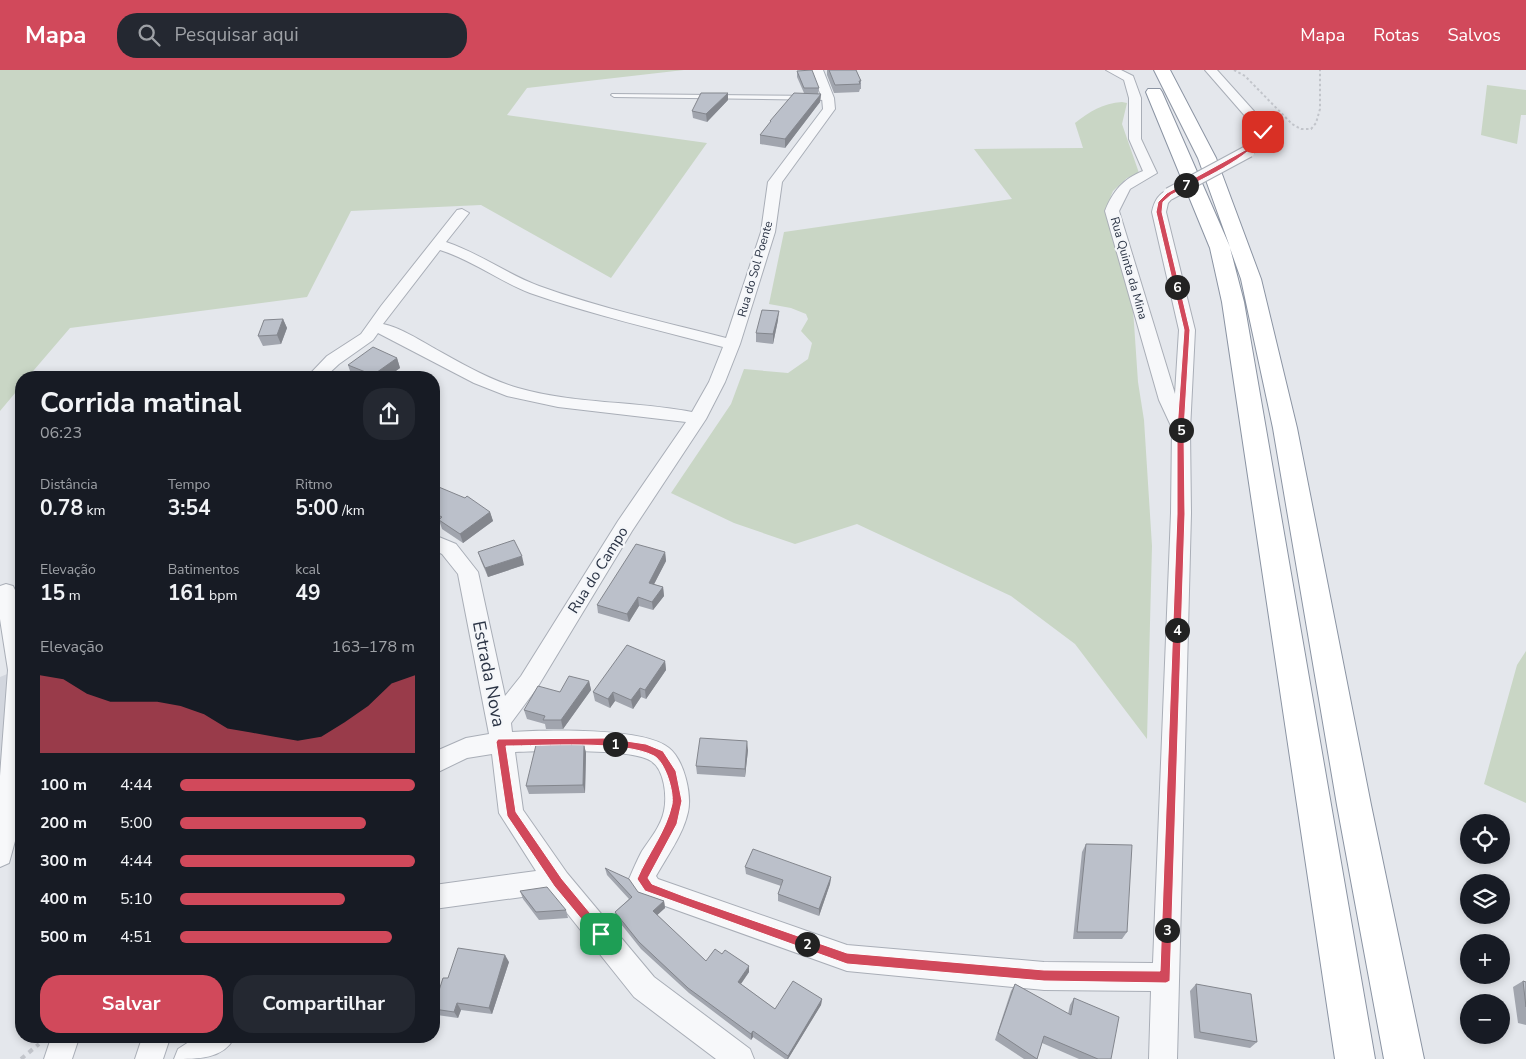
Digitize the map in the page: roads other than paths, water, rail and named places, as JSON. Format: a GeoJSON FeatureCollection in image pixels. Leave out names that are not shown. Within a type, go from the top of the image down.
{"type":"FeatureCollection","features":[{"type":"Feature","properties":{"kind":"highway"},"geometry":{"type":"LineString","coordinates":[[1145,70],[1220,248],[1233,302],[1355,1059]]}},
{"type":"Feature","properties":{"kind":"highway"},"geometry":{"type":"LineString","coordinates":[[1162,70],[1207,158],[1251,279],[1285,428],[1354,805],[1404,1059]]}},
{"type":"Feature","properties":{"kind":"street"},"geometry":{"type":"LineString","coordinates":[[817,70],[828,98]]}},
{"type":"Feature","properties":{"kind":"street","name":"Rua Quinta da Mina"},"geometry":{"type":"LineString","coordinates":[[1115,70],[1129,78],[1135,98],[1135,139],[1150,173],[1132,180],[1119,193],[1112,211],[1168,400],[1181,430]]}},
{"type":"Feature","properties":{"kind":"street"},"geometry":{"type":"LineString","coordinates":[[1162,1059],[1181,523],[1181,430],[1187,330],[1159,212],[1161,202],[1169,194],[1249,150],[1259,140],[1263,132],[1257,122],[1211,70]]}},
{"type":"Feature","properties":{"kind":"street","name":"Rua do Sol Poente"},"geometry":{"type":"LineString","coordinates":[[697,419],[717,382],[732,344],[768,232],[775,182],[827,112],[828,98]]}},
{"type":"Feature","properties":{"kind":"street"},"geometry":{"type":"LineString","coordinates":[[322,371],[334,360],[358,344],[373,328],[462,213]]}},
{"type":"Feature","properties":{"kind":"street"},"geometry":{"type":"LineString","coordinates":[[437,244],[461,253],[529,287],[560,298],[732,344]]}},
{"type":"Feature","properties":{"kind":"street"},"geometry":{"type":"LineString","coordinates":[[373,328],[387,330],[470,375],[514,392],[543,398],[681,415],[697,419]]}},
{"type":"Feature","properties":{"kind":"street","name":"Rua do Campo"},"geometry":{"type":"LineString","coordinates":[[500,732],[625,526],[697,419]]}},
{"type":"Feature","properties":{"kind":"street","name":"Estrada Nova"},"geometry":{"type":"LineString","coordinates":[[440,545],[449,549],[468,572],[500,732],[511,813],[556,880],[644,986],[740,1059]]}},
{"type":"Feature","properties":{"kind":"street"},"geometry":{"type":"LineString","coordinates":[[9,591],[15,638]]}},
{"type":"Feature","properties":{"kind":"street"},"geometry":{"type":"LineString","coordinates":[[0,855],[9,819],[15,730]]}},
{"type":"Feature","properties":{"kind":"street"},"geometry":{"type":"LineString","coordinates":[[440,760],[454,751],[500,732],[607,742],[646,748],[659,754],[671,771],[678,801],[672,824],[642,879],[649,888],[847,958],[1044,976],[1166,977]]}},
{"type":"Feature","properties":{"kind":"street"},"geometry":{"type":"LineString","coordinates":[[440,896],[556,880]]}},
{"type":"Feature","properties":{"kind":"street"},"geometry":{"type":"LineString","coordinates":[[58,1059],[63,1043]]}},
{"type":"Feature","properties":{"kind":"street"},"geometry":{"type":"LineString","coordinates":[[148,1059],[154,1043]]}},
{"type":"Feature","properties":{"kind":"street"},"geometry":{"type":"LineString","coordinates":[[188,1059],[212,1043]]}},
{"type":"Feature","properties":{"kind":"lane"},"geometry":{"type":"LineString","coordinates":[[614,95],[828,98]]}}]}
